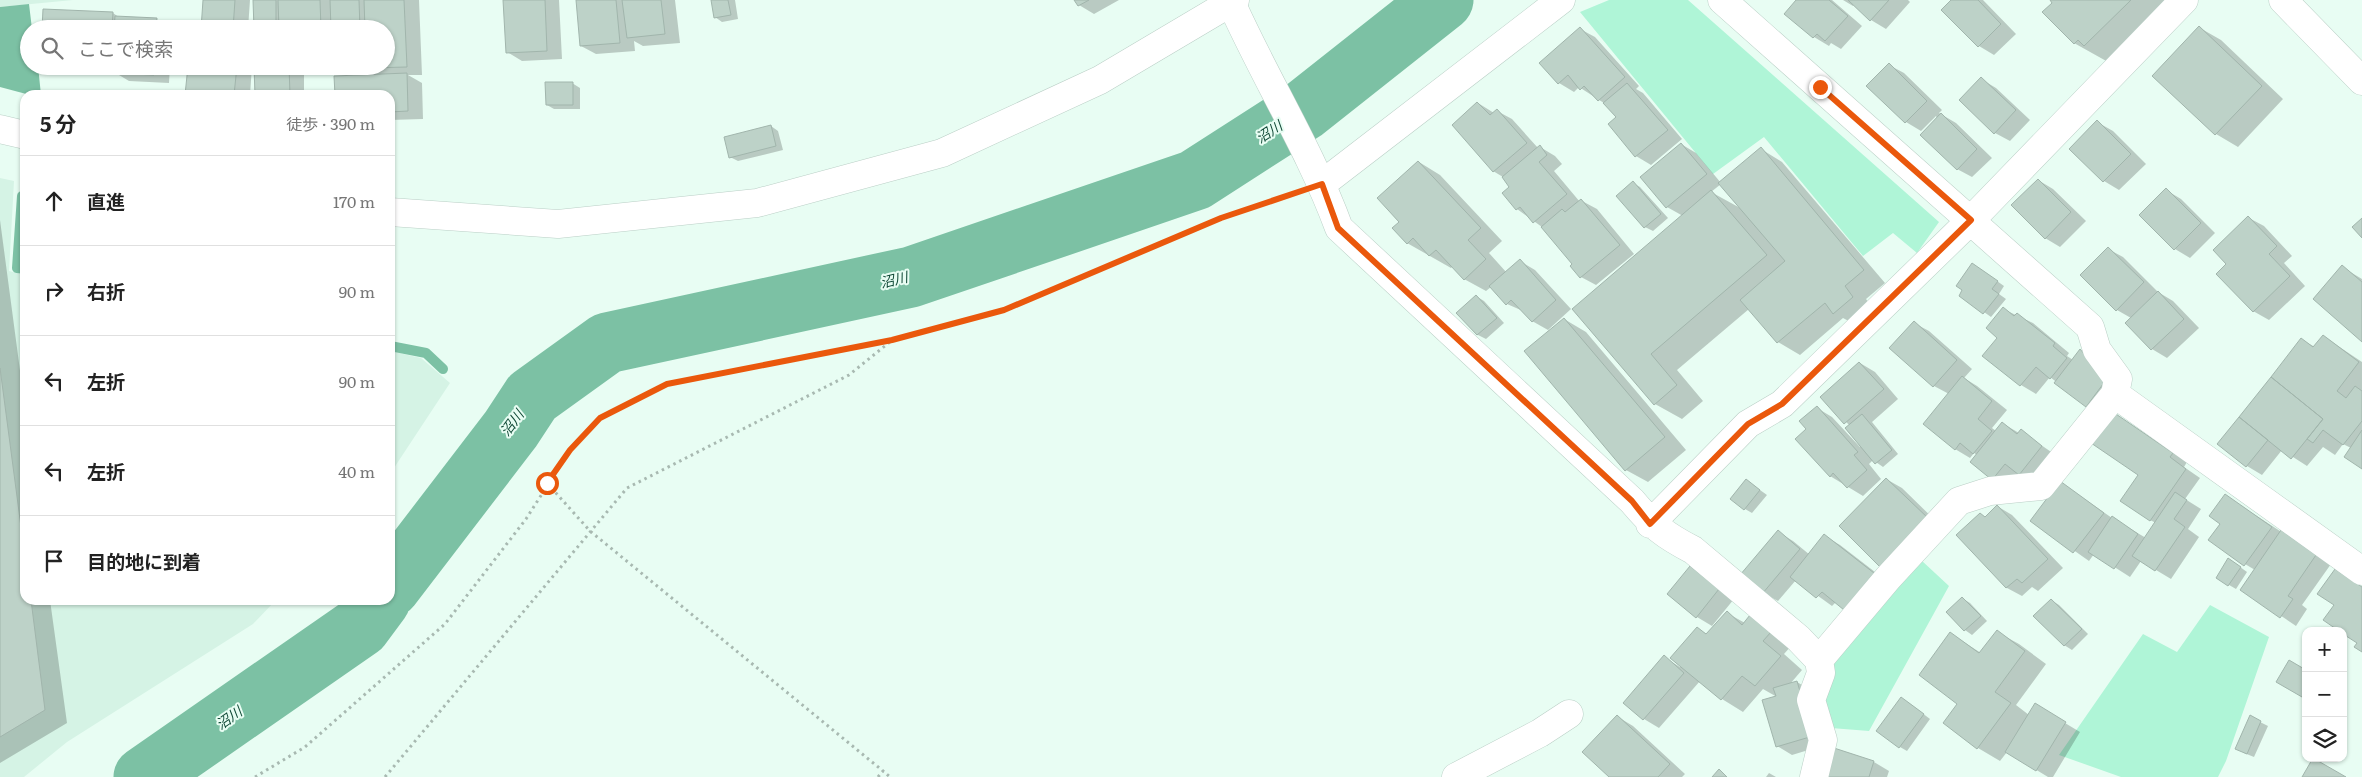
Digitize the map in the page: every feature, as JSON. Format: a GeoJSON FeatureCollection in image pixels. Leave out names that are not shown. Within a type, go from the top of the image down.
{"type":"FeatureCollection","features":[{"type":"Feature","properties":{"kind":"street"},"geometry":{"type":"LineString","coordinates":[[1322,184],[1561,0]]}},
{"type":"Feature","properties":{"kind":"street"},"geometry":{"type":"LineString","coordinates":[[1722,0],[2090,327],[2097,350],[2118,379],[2115,394],[2042,486],[1990,491],[1959,501],[1888,578],[1819,660]]}},
{"type":"Feature","properties":{"kind":"street"},"geometry":{"type":"LineString","coordinates":[[1650,524],[1748,424],[1782,404],[1971,220],[2184,0]]}},
{"type":"Feature","properties":{"kind":"street"},"geometry":{"type":"LineString","coordinates":[[2283,0],[2362,81]]}},
{"type":"Feature","properties":{"kind":"street"},"geometry":{"type":"LineString","coordinates":[[395,212],[558,224],[758,203],[942,153],[1100,80],[1232,1],[1259,62],[1322,184],[1338,228],[1632,501],[1650,524],[1693,550],[1798,638],[1819,660],[1821,673],[1812,700],[1824,740],[1814,777]]}},
{"type":"Feature","properties":{"kind":"street"},"geometry":{"type":"LineString","coordinates":[[0,128],[20,134]]}},
{"type":"Feature","properties":{"kind":"street"},"geometry":{"type":"LineString","coordinates":[[2115,394],[2362,571]]}},
{"type":"Feature","properties":{"kind":"street"},"geometry":{"type":"LineString","coordinates":[[1456,777],[1540,733],[1570,714]]}},
{"type":"Feature","properties":{"kind":"path"},"geometry":{"type":"LineString","coordinates":[[255,777],[305,747],[445,624],[526,519],[547,483],[570,450],[600,418],[667,384],[892,340],[1004,310],[1221,218],[1322,184]]}},
{"type":"Feature","properties":{"kind":"path"},"geometry":{"type":"LineString","coordinates":[[385,777],[627,488],[849,375],[892,340]]}},
{"type":"Feature","properties":{"kind":"path"},"geometry":{"type":"LineString","coordinates":[[547,483],[590,531],[890,777]]}},
{"type":"Feature","properties":{"kind":"path"},"geometry":{"type":"LineString","coordinates":[[878,777],[883,771]]}},
{"type":"Feature","properties":{"kind":"shaded area"},"geometry":{"type":"Polygon","coordinates":[[[0,0],[73,0],[0,7],[0,0]]]}},
{"type":"Feature","properties":{"kind":"shaded area"},"geometry":{"type":"Polygon","coordinates":[[[1609,0],[1688,0],[1939,222],[1917,253],[1893,233],[1863,256],[1764,137],[1713,174],[1580,12],[1609,0]]]}},
{"type":"Feature","properties":{"kind":"shaded area"},"geometry":{"type":"Polygon","coordinates":[[[29,4],[31,20],[20,20],[20,75],[39,75],[40,90],[20,90],[20,92],[0,87],[0,7],[29,4]]]}},
{"type":"Feature","properties":{"kind":"shaded area"},"geometry":{"type":"Polygon","coordinates":[[[0,178],[14,181],[9,271],[20,274],[20,605],[271,605],[253,624],[67,742],[24,777],[0,777],[0,178]]]}},
{"type":"Feature","properties":{"kind":"shaded area"},"geometry":{"type":"Polygon","coordinates":[[[395,352],[421,358],[450,383],[395,466],[395,352]]]}},
{"type":"Feature","properties":{"kind":"shaded area"},"geometry":{"type":"Polygon","coordinates":[[[1921,560],[1949,586],[1869,731],[1831,728],[1824,707],[1835,655],[1921,560]]]}},
{"type":"Feature","properties":{"kind":"shaded area"},"geometry":{"type":"Polygon","coordinates":[[[2210,605],[2269,637],[2226,761],[2218,777],[2121,777],[2059,755],[2143,634],[2177,652],[2210,605]]]}},
{"type":"Feature","properties":{"kind":"building"},"geometry":{"type":"Polygon","coordinates":[[[203,0],[235,0],[234,20],[202,20],[203,0]]]}},
{"type":"Feature","properties":{"kind":"building"},"geometry":{"type":"Polygon","coordinates":[[[253,0],[276,0],[276,20],[254,20],[253,0]]]}},
{"type":"Feature","properties":{"kind":"building"},"geometry":{"type":"Polygon","coordinates":[[[278,0],[320,0],[321,20],[279,20],[278,0]]]}},
{"type":"Feature","properties":{"kind":"building"},"geometry":{"type":"Polygon","coordinates":[[[330,0],[359,0],[360,20],[331,20],[330,0]]]}},
{"type":"Feature","properties":{"kind":"building"},"geometry":{"type":"Polygon","coordinates":[[[364,0],[404,0],[407,67],[395,67],[395,20],[365,20],[364,0]]]}},
{"type":"Feature","properties":{"kind":"building"},"geometry":{"type":"Polygon","coordinates":[[[503,0],[545,0],[547,51],[506,53],[503,0]]]}},
{"type":"Feature","properties":{"kind":"building"},"geometry":{"type":"Polygon","coordinates":[[[576,0],[616,0],[620,43],[580,46],[576,0]]]}},
{"type":"Feature","properties":{"kind":"building"},"geometry":{"type":"Polygon","coordinates":[[[622,0],[661,0],[665,34],[627,38],[622,0]]]}},
{"type":"Feature","properties":{"kind":"building"},"geometry":{"type":"Polygon","coordinates":[[[711,0],[728,0],[731,15],[714,18],[711,0]]]}},
{"type":"Feature","properties":{"kind":"building"},"geometry":{"type":"Polygon","coordinates":[[[1074,0],[1089,0],[1078,6],[1074,0]]]}},
{"type":"Feature","properties":{"kind":"building"},"geometry":{"type":"Polygon","coordinates":[[[1796,0],[1829,0],[1848,16],[1825,41],[1817,34],[1813,38],[1784,14],[1796,0]]]}},
{"type":"Feature","properties":{"kind":"building"},"geometry":{"type":"Polygon","coordinates":[[[1848,0],[1889,0],[1870,21],[1848,0]]]}},
{"type":"Feature","properties":{"kind":"building"},"geometry":{"type":"Polygon","coordinates":[[[1951,0],[1978,0],[2001,24],[1978,47],[1941,10],[1951,0]]]}},
{"type":"Feature","properties":{"kind":"building"},"geometry":{"type":"Polygon","coordinates":[[[2050,0],[2131,0],[2084,46],[2078,40],[2074,44],[2042,12],[2052,3],[2050,0]]]}},
{"type":"Feature","properties":{"kind":"building"},"geometry":{"type":"Polygon","coordinates":[[[43,9],[113,12],[113,20],[42,20],[43,9]]]}},
{"type":"Feature","properties":{"kind":"building"},"geometry":{"type":"Polygon","coordinates":[[[115,16],[157,18],[157,20],[115,20],[115,16]]]}},
{"type":"Feature","properties":{"kind":"building"},"geometry":{"type":"Polygon","coordinates":[[[2199,26],[2262,86],[2215,135],[2152,76],[2199,26]]]}},
{"type":"Feature","properties":{"kind":"building"},"geometry":{"type":"Polygon","coordinates":[[[1580,27],[1625,77],[1598,101],[1584,86],[1580,90],[1568,75],[1558,84],[1539,63],[1580,27]]]}},
{"type":"Feature","properties":{"kind":"building"},"geometry":{"type":"Polygon","coordinates":[[[1889,63],[1927,101],[1905,123],[1866,86],[1889,63]]]}},
{"type":"Feature","properties":{"kind":"building"},"geometry":{"type":"Polygon","coordinates":[[[407,73],[408,111],[395,112],[395,90],[335,90],[334,76],[395,75],[407,73]]]}},
{"type":"Feature","properties":{"kind":"building"},"geometry":{"type":"Polygon","coordinates":[[[187,75],[236,75],[235,90],[186,90],[187,75]]]}},
{"type":"Feature","properties":{"kind":"building"},"geometry":{"type":"Polygon","coordinates":[[[254,75],[289,75],[290,90],[255,90],[254,75]]]}},
{"type":"Feature","properties":{"kind":"building"},"geometry":{"type":"Polygon","coordinates":[[[1981,77],[2016,110],[1994,134],[1959,100],[1981,77]]]}},
{"type":"Feature","properties":{"kind":"building"},"geometry":{"type":"Polygon","coordinates":[[[545,82],[573,82],[573,105],[546,105],[545,82]]]}},
{"type":"Feature","properties":{"kind":"building"},"geometry":{"type":"Polygon","coordinates":[[[1627,83],[1668,130],[1635,157],[1608,124],[1616,117],[1603,103],[1627,83]]]}},
{"type":"Feature","properties":{"kind":"building"},"geometry":{"type":"Polygon","coordinates":[[[1477,102],[1490,115],[1497,109],[1527,143],[1493,172],[1452,125],[1477,102]]]}},
{"type":"Feature","properties":{"kind":"building"},"geometry":{"type":"Polygon","coordinates":[[[1941,113],[1977,149],[1957,170],[1920,135],[1941,113]]]}},
{"type":"Feature","properties":{"kind":"building"},"geometry":{"type":"Polygon","coordinates":[[[2097,120],[2131,154],[2103,182],[2069,149],[2097,120]]]}},
{"type":"Feature","properties":{"kind":"building"},"geometry":{"type":"Polygon","coordinates":[[[771,125],[776,146],[729,158],[724,137],[771,125]]]}},
{"type":"Feature","properties":{"kind":"building"},"geometry":{"type":"Polygon","coordinates":[[[1681,143],[1707,174],[1666,208],[1640,177],[1681,143]]]}},
{"type":"Feature","properties":{"kind":"building"},"geometry":{"type":"Polygon","coordinates":[[[1540,145],[1547,155],[1539,162],[1567,194],[1533,223],[1520,207],[1516,210],[1502,193],[1509,187],[1502,177],[1540,145]]]}},
{"type":"Feature","properties":{"kind":"building"},"geometry":{"type":"Polygon","coordinates":[[[1761,147],[1864,270],[1845,286],[1853,297],[1833,314],[1825,303],[1777,343],[1740,300],[1785,261],[1718,183],[1761,147]]]}},
{"type":"Feature","properties":{"kind":"building"},"geometry":{"type":"Polygon","coordinates":[[[1418,161],[1481,228],[1468,240],[1486,259],[1464,280],[1436,250],[1429,256],[1413,238],[1407,244],[1392,228],[1399,222],[1377,198],[1418,161]]]}},
{"type":"Feature","properties":{"kind":"building"},"geometry":{"type":"Polygon","coordinates":[[[2038,179],[2071,212],[2045,239],[2011,205],[2038,179]]]}},
{"type":"Feature","properties":{"kind":"building"},"geometry":{"type":"Polygon","coordinates":[[[1633,181],[1661,214],[1644,228],[1616,196],[1633,181]]]}},
{"type":"Feature","properties":{"kind":"building"},"geometry":{"type":"Polygon","coordinates":[[[2166,188],[2201,223],[2174,250],[2139,215],[2166,188]]]}},
{"type":"Feature","properties":{"kind":"building"},"geometry":{"type":"Polygon","coordinates":[[[1711,190],[1767,255],[1651,354],[1677,385],[1654,405],[1572,309],[1711,190]]]}},
{"type":"Feature","properties":{"kind":"building"},"geometry":{"type":"Polygon","coordinates":[[[1581,199],[1620,245],[1580,278],[1570,266],[1572,264],[1541,227],[1562,209],[1565,212],[1581,199]]]}},
{"type":"Feature","properties":{"kind":"building"},"geometry":{"type":"Polygon","coordinates":[[[2248,216],[2277,246],[2269,254],[2290,276],[2253,312],[2216,274],[2226,264],[2213,250],[2248,216]]]}},
{"type":"Feature","properties":{"kind":"building"},"geometry":{"type":"Polygon","coordinates":[[[2362,218],[2362,238],[2352,227],[2362,218]]]}},
{"type":"Feature","properties":{"kind":"building"},"geometry":{"type":"Polygon","coordinates":[[[2108,247],[2144,282],[2116,311],[2080,275],[2108,247]]]}},
{"type":"Feature","properties":{"kind":"building"},"geometry":{"type":"Polygon","coordinates":[[[1520,259],[1556,300],[1532,322],[1511,300],[1506,305],[1489,286],[1520,259]]]}},
{"type":"Feature","properties":{"kind":"building"},"geometry":{"type":"Polygon","coordinates":[[[1972,263],[1998,281],[1992,289],[1999,294],[1983,314],[1959,296],[1962,290],[1956,286],[1972,263]]]}},
{"type":"Feature","properties":{"kind":"building"},"geometry":{"type":"Polygon","coordinates":[[[2342,265],[2362,282],[2362,342],[2313,299],[2342,265]]]}},
{"type":"Feature","properties":{"kind":"building"},"geometry":{"type":"Polygon","coordinates":[[[2158,291],[2184,319],[2151,350],[2125,323],[2158,291]]]}},
{"type":"Feature","properties":{"kind":"building"},"geometry":{"type":"Polygon","coordinates":[[[1476,295],[1497,318],[1477,335],[1456,313],[1476,295]]]}},
{"type":"Feature","properties":{"kind":"building"},"geometry":{"type":"Polygon","coordinates":[[[2003,307],[2014,316],[2017,313],[2055,343],[2053,346],[2067,358],[2050,379],[2036,367],[2020,386],[1982,356],[1997,338],[1986,328],[2003,307]]]}},
{"type":"Feature","properties":{"kind":"building"},"geometry":{"type":"Polygon","coordinates":[[[1564,318],[1665,437],[1625,471],[1524,351],[1564,318]]]}},
{"type":"Feature","properties":{"kind":"building"},"geometry":{"type":"Polygon","coordinates":[[[1914,321],[1957,360],[1933,387],[1889,348],[1914,321]]]}},
{"type":"Feature","properties":{"kind":"building"},"geometry":{"type":"Polygon","coordinates":[[[2323,335],[2359,362],[2337,391],[2346,398],[2355,386],[2362,391],[2362,421],[2343,445],[2323,430],[2313,443],[2307,439],[2323,419],[2271,377],[2301,338],[2313,347],[2323,335]]]}},
{"type":"Feature","properties":{"kind":"building"},"geometry":{"type":"Polygon","coordinates":[[[2080,349],[2106,380],[2086,407],[2054,383],[2080,349]]]}},
{"type":"Feature","properties":{"kind":"building"},"geometry":{"type":"Polygon","coordinates":[[[1859,362],[1884,389],[1844,424],[1820,397],[1859,362]]]}},
{"type":"Feature","properties":{"kind":"building"},"geometry":{"type":"Polygon","coordinates":[[[0,368],[20,519],[20,605],[32,605],[45,710],[0,737],[0,368]]]}},
{"type":"Feature","properties":{"kind":"building"},"geometry":{"type":"Polygon","coordinates":[[[1962,376],[1992,401],[1978,419],[1992,431],[1973,454],[1960,443],[1955,450],[1923,424],[1962,376]]]}},
{"type":"Feature","properties":{"kind":"building"},"geometry":{"type":"Polygon","coordinates":[[[2271,377],[2323,419],[2291,459],[2239,417],[2271,377]]]}},
{"type":"Feature","properties":{"kind":"building"},"geometry":{"type":"Polygon","coordinates":[[[1817,406],[1858,452],[1854,455],[1867,470],[1847,488],[1833,473],[1830,477],[1795,439],[1806,429],[1799,421],[1817,406]]]}},
{"type":"Feature","properties":{"kind":"building"},"geometry":{"type":"Polygon","coordinates":[[[2113,412],[2173,453],[2170,457],[2186,469],[2150,521],[2120,501],[2138,475],[2091,443],[2113,412]]]}},
{"type":"Feature","properties":{"kind":"building"},"geometry":{"type":"Polygon","coordinates":[[[1862,414],[1892,450],[1875,464],[1845,428],[1862,414]]]}},
{"type":"Feature","properties":{"kind":"building"},"geometry":{"type":"Polygon","coordinates":[[[2239,417],[2268,440],[2246,467],[2217,444],[2239,417]]]}},
{"type":"Feature","properties":{"kind":"building"},"geometry":{"type":"Polygon","coordinates":[[[2002,422],[2017,434],[2021,429],[2042,446],[2019,475],[2005,464],[1992,480],[1970,462],[2002,422]]]}},
{"type":"Feature","properties":{"kind":"building"},"geometry":{"type":"Polygon","coordinates":[[[2362,430],[2362,469],[2344,457],[2362,430]]]}},
{"type":"Feature","properties":{"kind":"building"},"geometry":{"type":"Polygon","coordinates":[[[1886,478],[1929,519],[1881,568],[1839,526],[1886,478]]]}},
{"type":"Feature","properties":{"kind":"building"},"geometry":{"type":"Polygon","coordinates":[[[1746,479],[1760,490],[1744,510],[1730,499],[1746,479]]]}},
{"type":"Feature","properties":{"kind":"building"},"geometry":{"type":"Polygon","coordinates":[[[2060,481],[2104,513],[2073,553],[2030,521],[2060,481]]]}},
{"type":"Feature","properties":{"kind":"building"},"geometry":{"type":"Polygon","coordinates":[[[2175,492],[2187,500],[2174,519],[2185,527],[2155,571],[2132,556],[2175,492]]]}},
{"type":"Feature","properties":{"kind":"building"},"geometry":{"type":"Polygon","coordinates":[[[2225,494],[2272,527],[2244,566],[2208,540],[2220,524],[2209,516],[2225,494]]]}},
{"type":"Feature","properties":{"kind":"building"},"geometry":{"type":"Polygon","coordinates":[[[1997,505],[2048,559],[2022,583],[2017,579],[2006,588],[1956,535],[1980,513],[1985,517],[1997,505]]]}},
{"type":"Feature","properties":{"kind":"building"},"geometry":{"type":"Polygon","coordinates":[[[2112,516],[2138,534],[2114,569],[2088,552],[2112,516]]]}},
{"type":"Feature","properties":{"kind":"building"},"geometry":{"type":"Polygon","coordinates":[[[1778,530],[1800,549],[1762,594],[1740,575],[1778,530]]]}},
{"type":"Feature","properties":{"kind":"building"},"geometry":{"type":"Polygon","coordinates":[[[2281,530],[2316,555],[2288,596],[2293,599],[2280,618],[2240,590],[2281,530]]]}},
{"type":"Feature","properties":{"kind":"building"},"geometry":{"type":"Polygon","coordinates":[[[1824,534],[1874,573],[1844,610],[1822,592],[1816,598],[1790,577],[1824,534]]]}},
{"type":"Feature","properties":{"kind":"building"},"geometry":{"type":"Polygon","coordinates":[[[2228,558],[2241,567],[2228,586],[2216,578],[2228,558]]]}},
{"type":"Feature","properties":{"kind":"building"},"geometry":{"type":"Polygon","coordinates":[[[1690,566],[1719,589],[1696,618],[1667,594],[1690,566]]]}},
{"type":"Feature","properties":{"kind":"building"},"geometry":{"type":"Polygon","coordinates":[[[2335,569],[2362,587],[2362,652],[2354,647],[2357,643],[2347,637],[2347,627],[2333,627],[2323,620],[2334,605],[2317,594],[2335,569]]]}},
{"type":"Feature","properties":{"kind":"building"},"geometry":{"type":"Polygon","coordinates":[[[1962,597],[1981,616],[1964,631],[1946,612],[1962,597]]]}},
{"type":"Feature","properties":{"kind":"building"},"geometry":{"type":"Polygon","coordinates":[[[2051,599],[2082,629],[2064,646],[2033,616],[2051,599]]]}},
{"type":"Feature","properties":{"kind":"building"},"geometry":{"type":"Polygon","coordinates":[[[1727,611],[1742,625],[1750,615],[1771,632],[1763,641],[1781,656],[1755,686],[1742,676],[1721,700],[1670,658],[1697,627],[1706,634],[1727,611]]]}},
{"type":"Feature","properties":{"kind":"building"},"geometry":{"type":"Polygon","coordinates":[[[1997,630],[2025,651],[1995,692],[2011,703],[1977,749],[1943,723],[1957,704],[1919,675],[1950,632],[1979,653],[1997,630]]]}},
{"type":"Feature","properties":{"kind":"building"},"geometry":{"type":"Polygon","coordinates":[[[1664,655],[1684,673],[1643,720],[1623,703],[1664,655]]]}},
{"type":"Feature","properties":{"kind":"building"},"geometry":{"type":"Polygon","coordinates":[[[2289,660],[2302,668],[2302,697],[2276,682],[2289,660]]]}},
{"type":"Feature","properties":{"kind":"building"},"geometry":{"type":"Polygon","coordinates":[[[1797,681],[1813,736],[1776,747],[1762,700],[1776,696],[1773,688],[1797,681]]]}},
{"type":"Feature","properties":{"kind":"building"},"geometry":{"type":"Polygon","coordinates":[[[1901,697],[1924,714],[1899,748],[1876,731],[1901,697]]]}},
{"type":"Feature","properties":{"kind":"building"},"geometry":{"type":"Polygon","coordinates":[[[2035,703],[2066,722],[2036,771],[2005,752],[2035,703]]]}},
{"type":"Feature","properties":{"kind":"building"},"geometry":{"type":"Polygon","coordinates":[[[1617,715],[1670,764],[1658,777],[1609,777],[1582,752],[1617,715]]]}},
{"type":"Feature","properties":{"kind":"building"},"geometry":{"type":"Polygon","coordinates":[[[2250,715],[2261,721],[2247,754],[2235,749],[2250,715]]]}},
{"type":"Feature","properties":{"kind":"building"},"geometry":{"type":"Polygon","coordinates":[[[1834,748],[1874,761],[1869,777],[1825,777],[1834,748]]]}},
{"type":"Feature","properties":{"kind":"building"},"geometry":{"type":"Polygon","coordinates":[[[2311,762],[2320,762],[2346,777],[2302,777],[2311,762]]]}},
{"type":"Feature","properties":{"kind":"building"},"geometry":{"type":"Polygon","coordinates":[[[1719,769],[1727,777],[1712,777],[1719,769]]]}},
{"type":"Feature","properties":{"kind":"waterway","name":"沼川"},"geometry":{"type":"LineString","coordinates":[[395,580],[511,429],[532,397],[607,343],[911,277],[1195,180],[1304,110],[1443,0]]}},
{"type":"Feature","properties":{"kind":"waterway"},"geometry":{"type":"LineString","coordinates":[[20,225],[17,268],[20,268]]}},
{"type":"Feature","properties":{"kind":"waterway"},"geometry":{"type":"LineString","coordinates":[[395,347],[426,353],[443,369]]}},
{"type":"Feature","properties":{"kind":"waterway","name":"沼川"},"geometry":{"type":"LineString","coordinates":[[144,777],[360,627],[376,605]]}},
{"type":"Feature","properties":{"kind":"route"},"geometry":{"type":"LineString","coordinates":[[547,483],[570,450],[600,418],[667,384],[892,340],[1004,310],[1221,218],[1322,184],[1338,228],[1632,501],[1650,524],[1748,424],[1782,404],[1971,220],[1820,87]]}}]}
